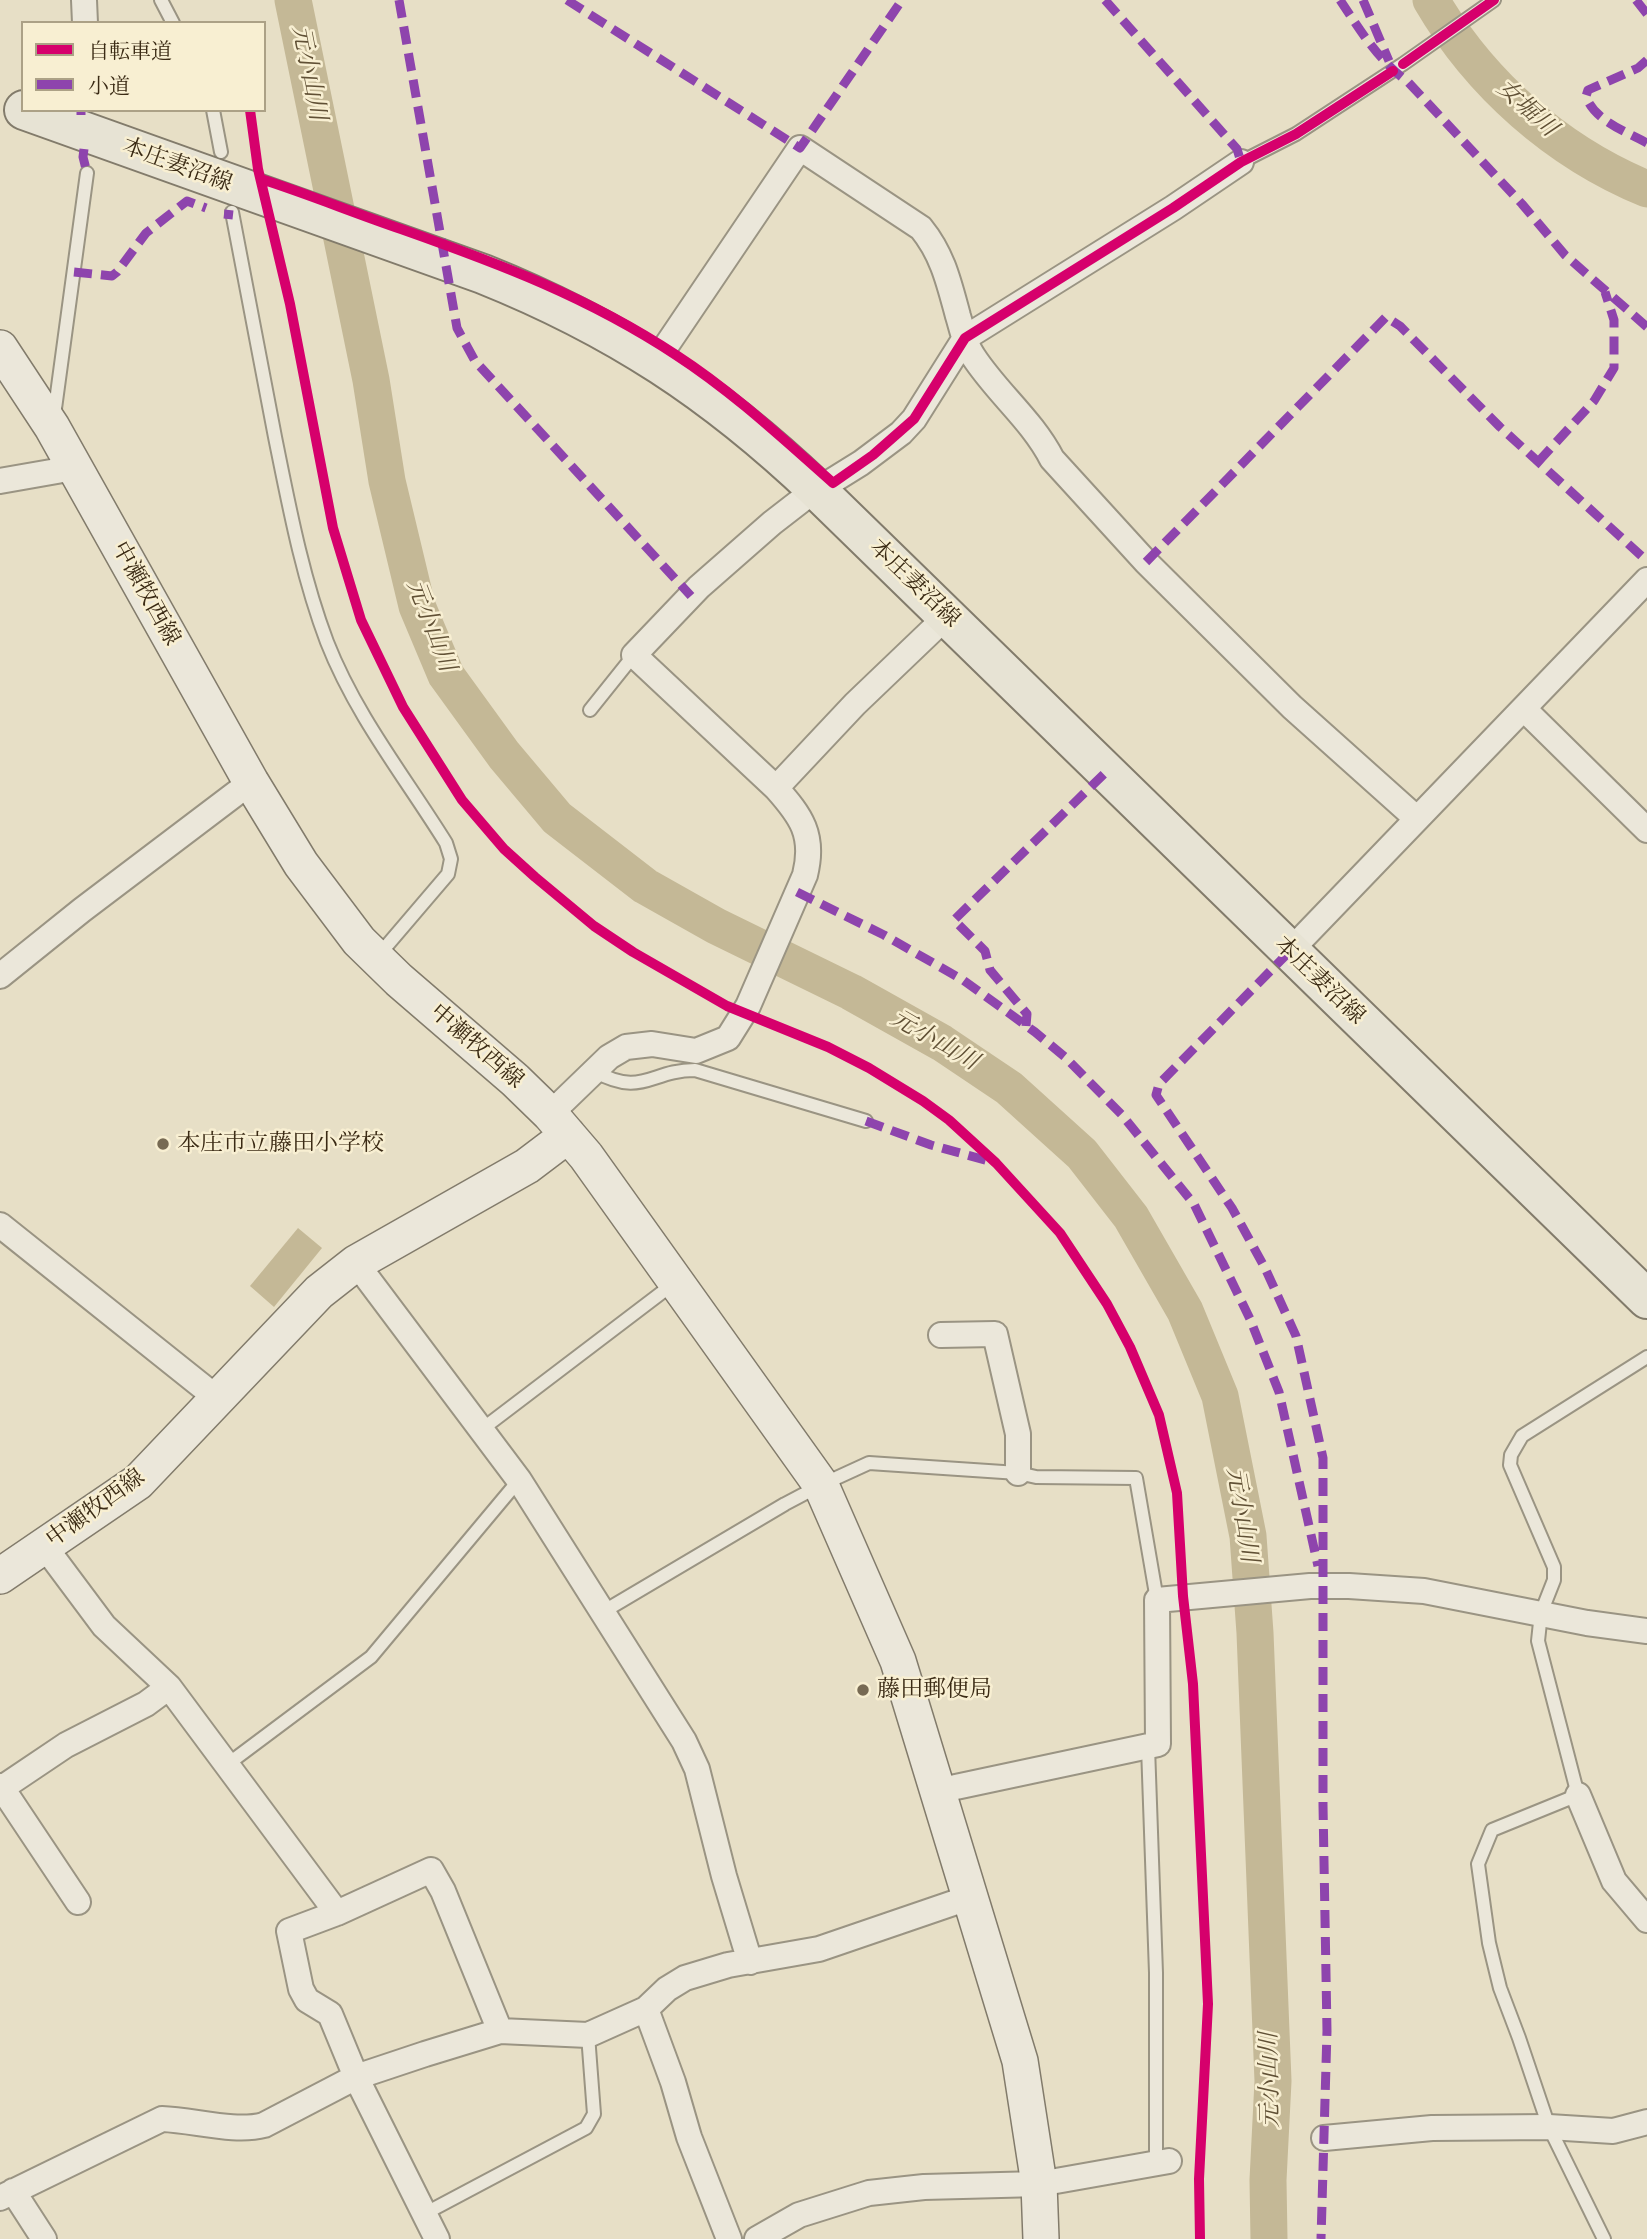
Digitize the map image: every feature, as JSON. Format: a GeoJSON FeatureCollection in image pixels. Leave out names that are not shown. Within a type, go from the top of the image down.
{"type":"FeatureCollection","features":[{"type":"Feature","properties":{"kind":"main road","name":"本庄妻沼線"},"geometry":{"type":"LineString","coordinates":[[0,101],[21,109]]}},
{"type":"Feature","properties":{"kind":"main road","name":"本庄妻沼線"},"geometry":{"type":"LineString","coordinates":[[29,112],[530,293],[602,329],[683,378],[742,423],[817,490],[1647,1299]]}},
{"type":"Feature","properties":{"kind":"main road","name":"中瀬牧西線"},"geometry":{"type":"LineString","coordinates":[[0,348],[52,427],[251,782],[301,864],[348,928],[376,958],[515,1080],[559,1125],[527,1166],[356,1263],[319,1292],[138,1482],[0,1576]]}},
{"type":"Feature","properties":{"kind":"main road"},"geometry":{"type":"LineString","coordinates":[[559,1125],[626,1209],[821,1485],[898,1661],[1020,2060],[1039,2184],[1041,2239]]}},
{"type":"Feature","properties":{"kind":"street"},"geometry":{"type":"LineString","coordinates":[[84,0],[85,21]]}},
{"type":"Feature","properties":{"kind":"street"},"geometry":{"type":"LineString","coordinates":[[656,361],[800,148],[921,228],[934,244],[946,273],[972,356],[1042,440],[1052,459],[1146,562],[1292,707],[1416,818]]}},
{"type":"Feature","properties":{"kind":"street"},"geometry":{"type":"LineString","coordinates":[[559,1125],[594,1071],[609,1057],[626,1047],[652,1044],[696,1051],[728,1038],[748,1006],[805,875],[809,844],[796,811],[776,788],[634,654],[699,587],[772,523],[817,490],[873,455],[914,419],[965,338],[1173,208],[1241,162]]}},
{"type":"Feature","properties":{"kind":"street"},"geometry":{"type":"LineString","coordinates":[[0,481],[74,468]]}},
{"type":"Feature","properties":{"kind":"street"},"geometry":{"type":"LineString","coordinates":[[1289,952],[1647,580]]}},
{"type":"Feature","properties":{"kind":"street"},"geometry":{"type":"LineString","coordinates":[[776,788],[855,704],[947,616]]}},
{"type":"Feature","properties":{"kind":"street"},"geometry":{"type":"LineString","coordinates":[[1524,709],[1647,830]]}},
{"type":"Feature","properties":{"kind":"street"},"geometry":{"type":"LineString","coordinates":[[2,970],[251,782]]}},
{"type":"Feature","properties":{"kind":"street"},"geometry":{"type":"LineString","coordinates":[[0,1224],[218,1399]]}},
{"type":"Feature","properties":{"kind":"street"},"geometry":{"type":"LineString","coordinates":[[356,1263],[519,1480],[669,1717],[697,1769],[724,1876],[750,1962]]}},
{"type":"Feature","properties":{"kind":"street"},"geometry":{"type":"LineString","coordinates":[[940,1335],[995,1334],[1018,1434],[1018,1473]]}},
{"type":"Feature","properties":{"kind":"street"},"geometry":{"type":"LineString","coordinates":[[45,1547],[104,1626],[169,1688],[337,1913]]}},
{"type":"Feature","properties":{"kind":"street"},"geometry":{"type":"LineString","coordinates":[[937,1791],[1158,1744],[1157,1600],[1194,1595],[1349,1586],[1424,1591],[1587,1623],[1647,1631]]}},
{"type":"Feature","properties":{"kind":"street"},"geometry":{"type":"LineString","coordinates":[[78,1902],[1,1787],[66,1745],[146,1704],[169,1688]]}},
{"type":"Feature","properties":{"kind":"street"},"geometry":{"type":"LineString","coordinates":[[1578,1795],[1614,1881],[1647,1920]]}},
{"type":"Feature","properties":{"kind":"street"},"geometry":{"type":"LineString","coordinates":[[438,2239],[356,2077],[330,2014],[307,2000],[301,1989],[289,1931],[337,1913],[431,1870],[443,1891],[500,2031]]}},
{"type":"Feature","properties":{"kind":"street"},"geometry":{"type":"LineString","coordinates":[[44,2239],[7,2194],[162,2119],[250,2129],[264,2125],[356,2077],[500,2031],[588,2035],[646,2009],[667,1989],[685,1978],[728,1965],[819,1949],[971,1897]]}},
{"type":"Feature","properties":{"kind":"street"},"geometry":{"type":"LineString","coordinates":[[646,2009],[673,2082],[688,2137],[729,2239]]}},
{"type":"Feature","properties":{"kind":"street"},"geometry":{"type":"LineString","coordinates":[[1324,2138],[1432,2128],[1549,2127],[1614,2130],[1647,2122]]}},
{"type":"Feature","properties":{"kind":"street"},"geometry":{"type":"LineString","coordinates":[[757,2239],[799,2215],[869,2193],[924,2187],[1039,2184],[1162,2163]]}},
{"type":"Feature","properties":{"kind":"lane"},"geometry":{"type":"LineString","coordinates":[[161,0],[172,21]]}},
{"type":"Feature","properties":{"kind":"lane"},"geometry":{"type":"LineString","coordinates":[[1241,162],[1296,134],[1404,64],[1494,0]]}},
{"type":"Feature","properties":{"kind":"lane"},"geometry":{"type":"LineString","coordinates":[[213,112],[221,152]]}},
{"type":"Feature","properties":{"kind":"lane"},"geometry":{"type":"LineString","coordinates":[[52,427],[87,173]]}},
{"type":"Feature","properties":{"kind":"lane"},"geometry":{"type":"LineString","coordinates":[[232,212],[293,527],[327,643],[347,687],[377,740],[441,835],[451,859],[449,874],[376,958]]}},
{"type":"Feature","properties":{"kind":"lane"},"geometry":{"type":"LineString","coordinates":[[590,710],[634,654]]}},
{"type":"Feature","properties":{"kind":"lane"},"geometry":{"type":"LineString","coordinates":[[594,1071],[612,1081],[631,1084],[680,1070],[695,1069],[866,1121]]}},
{"type":"Feature","properties":{"kind":"lane"},"geometry":{"type":"LineString","coordinates":[[481,1430],[676,1282]]}},
{"type":"Feature","properties":{"kind":"lane"},"geometry":{"type":"LineString","coordinates":[[1604,2239],[1549,2127],[1500,1988],[1489,1943],[1478,1864],[1492,1830],[1578,1795],[1538,1641],[1541,1613],[1554,1580],[1554,1567],[1510,1465],[1514,1447],[1522,1436],[1647,1357]]}},
{"type":"Feature","properties":{"kind":"lane"},"geometry":{"type":"LineString","coordinates":[[601,1612],[821,1485],[869,1463],[1036,1476],[1136,1478],[1157,1600]]}},
{"type":"Feature","properties":{"kind":"lane"},"geometry":{"type":"LineString","coordinates":[[228,1764],[372,1657],[519,1480]]}},
{"type":"Feature","properties":{"kind":"lane"},"geometry":{"type":"LineString","coordinates":[[1148,1747],[1162,2163]]}},
{"type":"Feature","properties":{"kind":"lane"},"geometry":{"type":"LineString","coordinates":[[424,2214],[586,2128],[594,2114],[588,2035]]}},
{"type":"Feature","properties":{"kind":"shaded area"},"geometry":{"type":"Polygon","coordinates":[[[298,1228],[322,1248],[274,1307],[250,1286],[298,1228]]]}},
{"type":"Feature","properties":{"kind":"waterway","name":"元小山川"},"geometry":{"type":"LineString","coordinates":[[293,0],[371,380],[387,481],[417,606],[446,675],[504,755],[557,818],[645,886],[716,926],[851,992],[942,1043],[1009,1088],[1082,1154],[1131,1217],[1185,1311],[1220,1396],[1248,1536],[1255,1633],[1273,2081],[1268,2180],[1269,2239]]}},
{"type":"Feature","properties":{"kind":"waterway","name":"女堀川"},"geometry":{"type":"LineString","coordinates":[[1431,0],[1473,60],[1524,112],[1582,156],[1647,189]]}},
{"type":"Feature","properties":{"kind":"marked path"},"geometry":{"type":"LineString","coordinates":[[399,0],[457,328],[475,361],[691,596]]}},
{"type":"Feature","properties":{"kind":"marked path"},"geometry":{"type":"LineString","coordinates":[[567,0],[800,148],[902,0]]}},
{"type":"Feature","properties":{"kind":"marked path"},"geometry":{"type":"LineString","coordinates":[[1105,0],[1237,149],[1241,162]]}},
{"type":"Feature","properties":{"kind":"marked path"},"geometry":{"type":"LineString","coordinates":[[1340,0],[1379,54],[1522,204],[1565,255],[1647,327]]}},
{"type":"Feature","properties":{"kind":"marked path"},"geometry":{"type":"LineString","coordinates":[[1363,0],[1389,61]]}},
{"type":"Feature","properties":{"kind":"marked path"},"geometry":{"type":"LineString","coordinates":[[1636,0],[1647,14]]}},
{"type":"Feature","properties":{"kind":"marked path"},"geometry":{"type":"LineString","coordinates":[[1647,60],[1638,68],[1588,90],[1586,96],[1603,119],[1647,143]]}},
{"type":"Feature","properties":{"kind":"marked path"},"geometry":{"type":"LineString","coordinates":[[84,149],[87,173]]}},
{"type":"Feature","properties":{"kind":"marked path"},"geometry":{"type":"LineString","coordinates":[[74,272],[112,276],[146,233],[187,201],[206,208]]}},
{"type":"Feature","properties":{"kind":"marked path"},"geometry":{"type":"LineString","coordinates":[[224,214],[233,215]]}},
{"type":"Feature","properties":{"kind":"marked path"},"geometry":{"type":"LineString","coordinates":[[1538,462],[1594,401],[1614,368],[1614,320],[1605,292]]}},
{"type":"Feature","properties":{"kind":"marked path"},"geometry":{"type":"LineString","coordinates":[[1146,562],[1386,317],[1400,326],[1500,427],[1647,561]]}},
{"type":"Feature","properties":{"kind":"marked path"},"geometry":{"type":"LineString","coordinates":[[1026,1026],[1027,1014],[990,970],[985,951],[954,920],[1105,773]]}},
{"type":"Feature","properties":{"kind":"marked path"},"geometry":{"type":"LineString","coordinates":[[797,892],[884,935],[963,980],[1035,1032],[1065,1057],[1122,1115],[1194,1204],[1250,1319],[1279,1392],[1318,1566]]}},
{"type":"Feature","properties":{"kind":"marked path"},"geometry":{"type":"LineString","coordinates":[[1289,952],[1159,1084],[1156,1095],[1232,1208],[1265,1268],[1296,1336],[1323,1458],[1323,1805],[1327,2031],[1321,2239]]}},
{"type":"Feature","properties":{"kind":"marked path"},"geometry":{"type":"LineString","coordinates":[[866,1121],[931,1145],[989,1161]]}},
{"type":"Feature","properties":{"kind":"cycle path"},"geometry":{"type":"LineString","coordinates":[[1403,64],[1494,0]]}},
{"type":"Feature","properties":{"kind":"cycle path"},"geometry":{"type":"LineString","coordinates":[[261,179],[508,269],[610,316],[643,334],[717,384],[833,483],[873,455],[914,419],[965,338],[1173,208],[1241,162],[1296,134],[1393,71]]}},
{"type":"Feature","properties":{"kind":"cycle path"},"geometry":{"type":"LineString","coordinates":[[250,112],[258,169],[290,304],[333,528],[361,620],[403,707],[462,800],[504,849],[535,877],[594,926],[633,952],[727,1006],[828,1047],[869,1068],[949,1120],[996,1163],[1060,1233],[1107,1304],[1130,1347],[1159,1415],[1177,1493],[1183,1596],[1193,1684],[1208,2004],[1199,2179],[1200,2239]]}},
{"type":"Feature","properties":{"kind":"place","name":"本庄市立藤田小学校"},"geometry":{"type":"Point","coordinates":[163,1144]}},
{"type":"Feature","properties":{"kind":"place","name":"藤田郵便局"},"geometry":{"type":"Point","coordinates":[863,1690]}}]}
